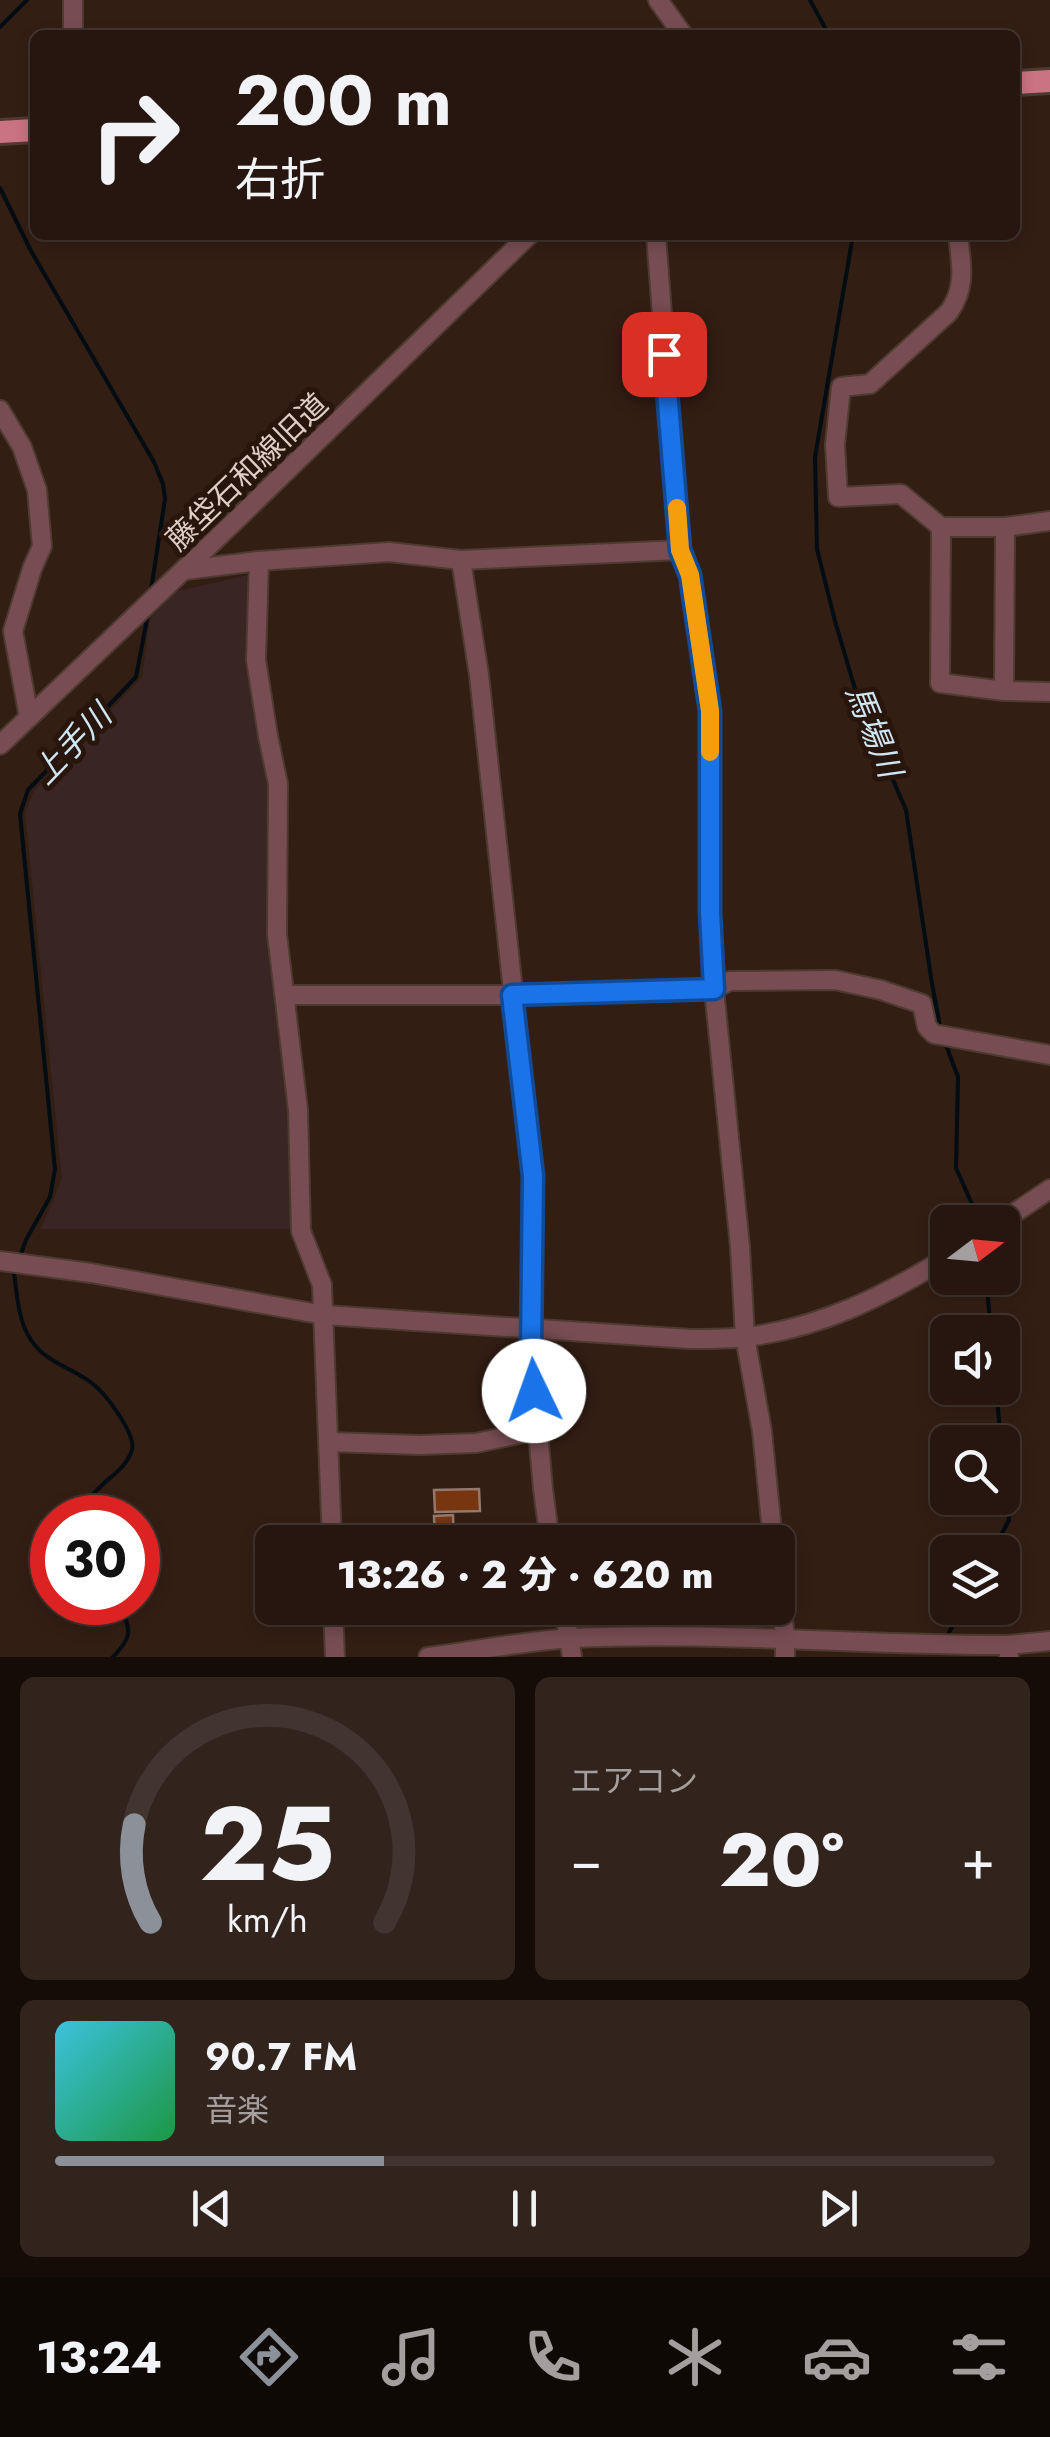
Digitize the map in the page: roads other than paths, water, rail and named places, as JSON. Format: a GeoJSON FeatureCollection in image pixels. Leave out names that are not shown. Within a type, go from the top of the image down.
{"type":"FeatureCollection","features":[{"type":"Feature","properties":{"kind":"main road"},"geometry":{"type":"LineString","coordinates":[[1020,83],[1050,81]]}},
{"type":"Feature","properties":{"kind":"main road"},"geometry":{"type":"LineString","coordinates":[[0,132],[30,130]]}},
{"type":"Feature","properties":{"kind":"street"},"geometry":{"type":"LineString","coordinates":[[73,0],[73,30]]}},
{"type":"Feature","properties":{"kind":"street"},"geometry":{"type":"LineString","coordinates":[[658,0],[680,30]]}},
{"type":"Feature","properties":{"kind":"street","name":"藤垈石和線旧道"},"geometry":{"type":"LineString","coordinates":[[0,745],[524,240]]}},
{"type":"Feature","properties":{"kind":"street"},"geometry":{"type":"LineString","coordinates":[[656,240],[680,550],[690,575],[710,711],[714,989],[740,1247],[745,1338],[762,1432],[771,1525]]}},
{"type":"Feature","properties":{"kind":"street"},"geometry":{"type":"LineString","coordinates":[[958,240],[962,276],[958,298],[949,312],[870,384],[841,388],[835,445],[838,497],[901,494],[941,527],[1005,527],[1050,520]]}},
{"type":"Feature","properties":{"kind":"street"},"geometry":{"type":"LineString","coordinates":[[0,410],[22,447],[37,490],[42,546],[14,631],[30,717]]}},
{"type":"Feature","properties":{"kind":"street"},"geometry":{"type":"LineString","coordinates":[[941,527],[940,682],[1004,691],[1050,692]]}},
{"type":"Feature","properties":{"kind":"street"},"geometry":{"type":"LineString","coordinates":[[1004,691],[1005,527]]}},
{"type":"Feature","properties":{"kind":"street"},"geometry":{"type":"LineString","coordinates":[[185,570],[389,552],[462,560],[680,550]]}},
{"type":"Feature","properties":{"kind":"street"},"geometry":{"type":"LineString","coordinates":[[462,560],[480,676],[533,1176],[531,1352],[547,1525]]}},
{"type":"Feature","properties":{"kind":"street"},"geometry":{"type":"LineString","coordinates":[[259,561],[256,660],[278,784],[277,934],[298,1110],[301,1231],[322,1285],[331,1525]]}},
{"type":"Feature","properties":{"kind":"street"},"geometry":{"type":"LineString","coordinates":[[286,995],[512,995],[714,989],[730,981],[835,980],[922,1004],[927,1027],[934,1034],[1050,1055]]}},
{"type":"Feature","properties":{"kind":"street"},"geometry":{"type":"LineString","coordinates":[[1020,1210],[1050,1189]]}},
{"type":"Feature","properties":{"kind":"street"},"geometry":{"type":"LineString","coordinates":[[12,1262],[324,1315],[691,1339],[745,1338],[805,1326],[847,1312],[930,1268]]}},
{"type":"Feature","properties":{"kind":"street"},"geometry":{"type":"LineString","coordinates":[[329,1442],[476,1444],[538,1430]]}},
{"type":"Feature","properties":{"kind":"street"},"geometry":{"type":"LineString","coordinates":[[333,1625],[334,1657]]}},
{"type":"Feature","properties":{"kind":"street"},"geometry":{"type":"LineString","coordinates":[[784,1625],[785,1657]]}},
{"type":"Feature","properties":{"kind":"street"},"geometry":{"type":"LineString","coordinates":[[428,1657],[785,1637],[1008,1651],[1050,1641]]}},
{"type":"Feature","properties":{"kind":"waterway","name":"上手川"},"geometry":{"type":"LineString","coordinates":[[0,27],[27,0]]}},
{"type":"Feature","properties":{"kind":"waterway","name":"馬場川"},"geometry":{"type":"LineString","coordinates":[[810,0],[826,30]]}},
{"type":"Feature","properties":{"kind":"waterway","name":"上手川"},"geometry":{"type":"LineString","coordinates":[[0,188],[31,251],[154,462],[163,484],[165,499],[151,590]]}},
{"type":"Feature","properties":{"kind":"waterway","name":"馬場川"},"geometry":{"type":"LineString","coordinates":[[852,240],[815,457],[817,549],[858,699],[906,810],[941,1031]]}},
{"type":"Feature","properties":{"kind":"waterway","name":"上手川"},"geometry":{"type":"LineString","coordinates":[[19,1259],[50,1197],[55,1169],[20,814],[28,790],[136,677],[148,614]]}},
{"type":"Feature","properties":{"kind":"waterway","name":"馬場川"},"geometry":{"type":"LineString","coordinates":[[946,1045],[958,1077],[956,1168],[972,1205]]}},
{"type":"Feature","properties":{"kind":"waterway","name":"上手川"},"geometry":{"type":"LineString","coordinates":[[16,1268],[19,1307],[31,1340],[52,1360],[98,1389],[118,1414],[132,1442],[125,1463],[93,1495]]}},
{"type":"Feature","properties":{"kind":"waterway","name":"馬場川"},"geometry":{"type":"LineString","coordinates":[[988,1295],[989,1315]]}},
{"type":"Feature","properties":{"kind":"waterway","name":"馬場川"},"geometry":{"type":"LineString","coordinates":[[998,1405],[999,1425]]}},
{"type":"Feature","properties":{"kind":"waterway","name":"馬場川"},"geometry":{"type":"LineString","coordinates":[[1001,1535],[1008,1515]]}},
{"type":"Feature","properties":{"kind":"waterway","name":"上手川"},"geometry":{"type":"LineString","coordinates":[[113,1657],[125,1643],[126,1625]]}},
{"type":"Feature","properties":{"kind":"waterway","name":"馬場川"},"geometry":{"type":"LineString","coordinates":[[945,1640],[953,1625]]}}]}
